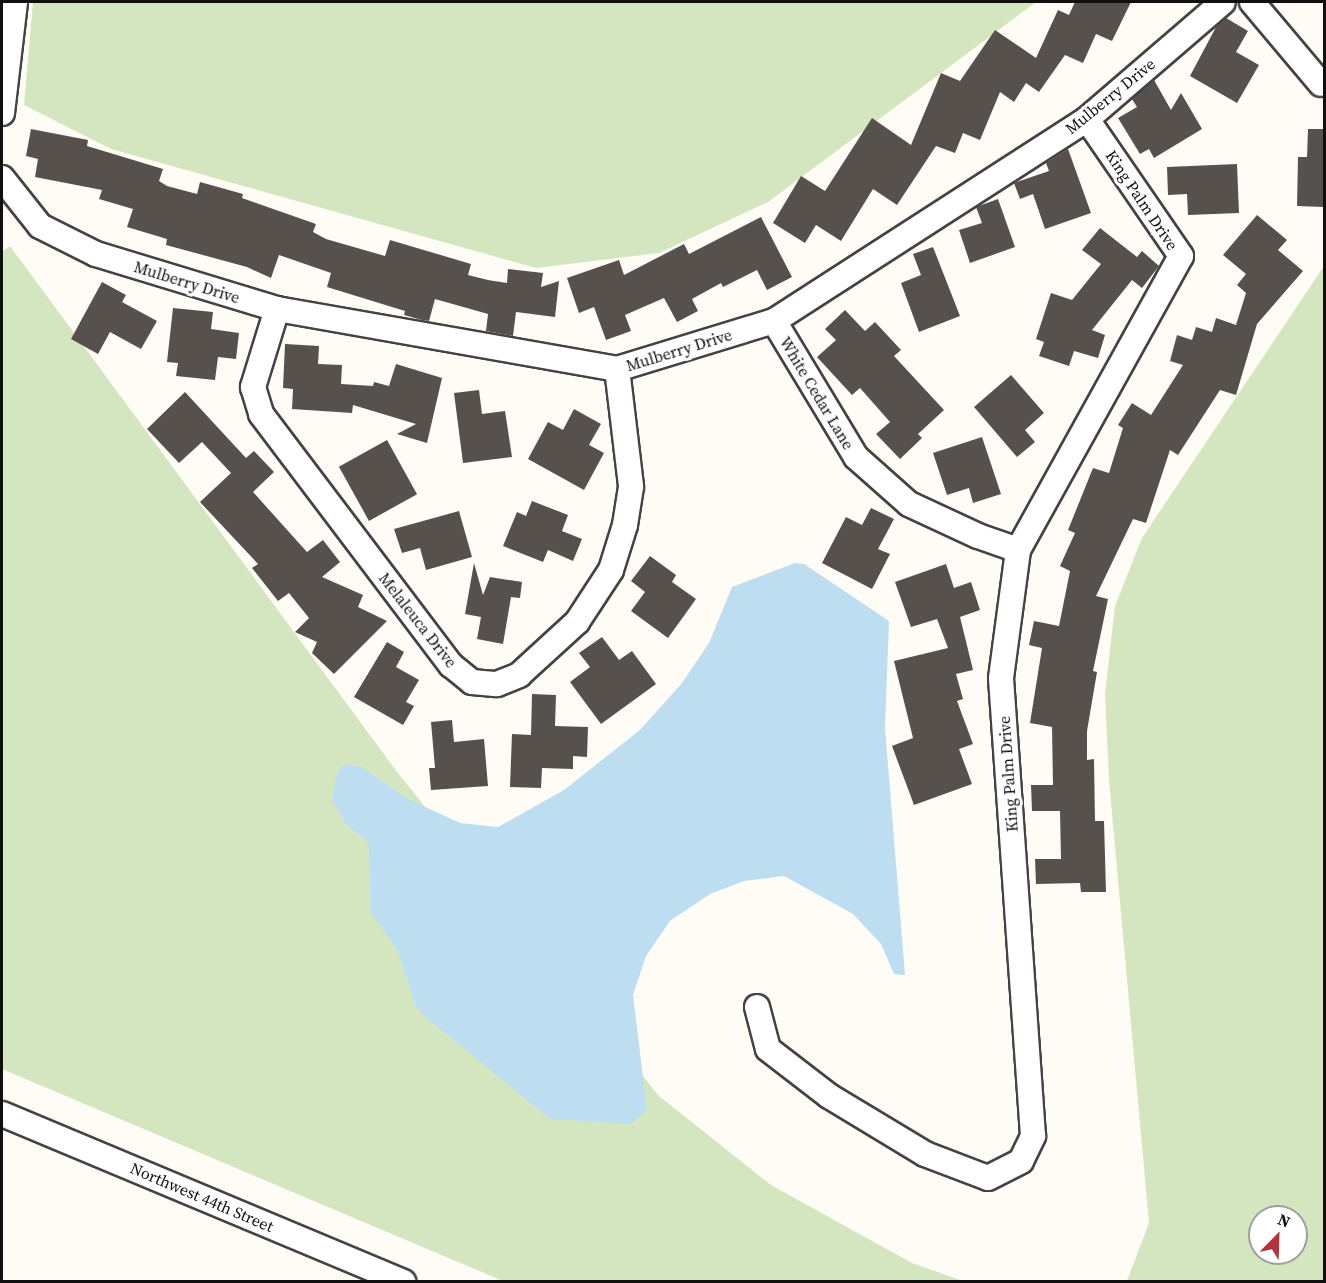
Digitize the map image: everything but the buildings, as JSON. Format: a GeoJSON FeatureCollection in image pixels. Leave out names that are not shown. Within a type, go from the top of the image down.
{"type":"FeatureCollection","features":[{"type":"Feature","properties":{"kind":"street"},"geometry":{"type":"LineString","coordinates":[[2,113],[15,2]]}},
{"type":"Feature","properties":{"kind":"street","name":"Mulberry Drive"},"geometry":{"type":"LineString","coordinates":[[2,178],[40,226],[96,254],[278,309],[617,369],[774,321],[1088,119],[1223,2]]}},
{"type":"Feature","properties":{"kind":"street"},"geometry":{"type":"LineString","coordinates":[[1252,2],[1321,84]]}},
{"type":"Feature","properties":{"kind":"street","name":"King Palm Drive"},"geometry":{"type":"LineString","coordinates":[[757,1007],[768,1049],[829,1096],[925,1154],[988,1178],[1021,1161],[1033,1136],[1001,678],[1018,550],[1180,256],[1088,119]]}},
{"type":"Feature","properties":{"kind":"street","name":"Melaleuca Drive"},"geometry":{"type":"LineString","coordinates":[[278,309],[254,387],[261,414],[451,665],[472,682],[497,684],[519,675],[577,622],[611,570],[625,525],[631,486],[617,369]]}},
{"type":"Feature","properties":{"kind":"street","name":"White Cedar Lane"},"geometry":{"type":"LineString","coordinates":[[774,321],[856,457],[909,504],[978,536],[1018,550]]}},
{"type":"Feature","properties":{"kind":"street","name":"Northwest 44th Street"},"geometry":{"type":"LineString","coordinates":[[2,1114],[403,1281]]}},
{"type":"Feature","properties":{"kind":"green space"},"geometry":{"type":"Polygon","coordinates":[[[33,2],[1036,2],[768,202],[659,253],[536,268],[111,149],[24,105],[33,2]]]}},
{"type":"Feature","properties":{"kind":"green space"},"geometry":{"type":"Polygon","coordinates":[[[10,246],[397,772],[659,1096],[771,1185],[912,1263],[963,1281],[503,1281],[2,1069],[2,252],[10,246]]]}},
{"type":"Feature","properties":{"kind":"green space"},"geometry":{"type":"Polygon","coordinates":[[[1324,266],[1324,1281],[1127,1281],[1149,1223],[1109,780],[1105,694],[1115,606],[1142,538],[1324,266]]]}},
{"type":"Feature","properties":{"kind":"water"},"geometry":{"type":"Polygon","coordinates":[[[795,563],[804,564],[889,621],[885,728],[905,975],[894,974],[881,944],[853,914],[784,876],[744,881],[710,894],[670,921],[646,956],[633,995],[647,1110],[631,1124],[550,1119],[422,1014],[414,1002],[398,951],[370,911],[369,843],[346,824],[332,801],[336,776],[342,765],[360,766],[406,798],[460,823],[498,827],[564,790],[640,730],[682,683],[709,643],[732,587],[795,563]]]}}]}
